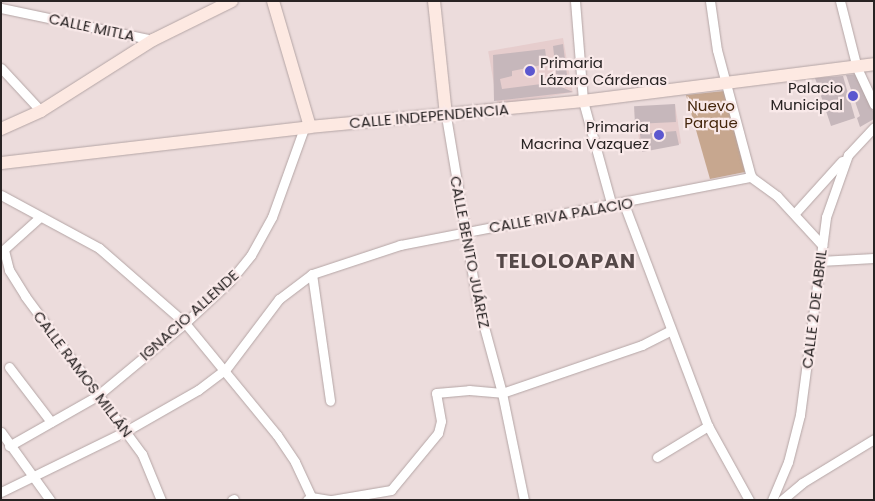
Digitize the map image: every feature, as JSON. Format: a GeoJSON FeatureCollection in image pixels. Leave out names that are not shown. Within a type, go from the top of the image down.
{"type":"FeatureCollection","features":[{"type":"Feature","properties":{"kind":"main road"},"geometry":{"type":"LineString","coordinates":[[1,129],[41,111],[153,40],[232,1]]}},
{"type":"Feature","properties":{"kind":"main road"},"geometry":{"type":"LineString","coordinates":[[273,1],[307,127]]}},
{"type":"Feature","properties":{"kind":"main road","name":"CALLE BENITO JUÁREZ"},"geometry":{"type":"LineString","coordinates":[[434,1],[446,116]]}},
{"type":"Feature","properties":{"kind":"main road","name":"CALLE INDEPENDENCIA"},"geometry":{"type":"LineString","coordinates":[[1,163],[307,127],[446,116],[583,101],[727,82],[858,68],[874,64]]}},
{"type":"Feature","properties":{"kind":"street"},"geometry":{"type":"LineString","coordinates":[[575,1],[583,101],[612,206]]}},
{"type":"Feature","properties":{"kind":"street"},"geometry":{"type":"LineString","coordinates":[[710,1],[716,50],[727,82],[751,177],[795,213],[822,245]]}},
{"type":"Feature","properties":{"kind":"street"},"geometry":{"type":"LineString","coordinates":[[840,1],[858,68],[874,104]]}},
{"type":"Feature","properties":{"kind":"street","name":"CALLE MITLA"},"geometry":{"type":"LineString","coordinates":[[1,8],[153,40]]}},
{"type":"Feature","properties":{"kind":"street"},"geometry":{"type":"LineString","coordinates":[[1,68],[41,111]]}},
{"type":"Feature","properties":{"kind":"street","name":"CALLE BENITO JUÁREZ"},"geometry":{"type":"LineString","coordinates":[[446,116],[463,233],[477,301],[502,393],[524,500]]}},
{"type":"Feature","properties":{"kind":"street","name":"IGNACIO ALLENDE"},"geometry":{"type":"LineString","coordinates":[[9,446],[97,396],[185,323],[230,281],[251,255],[272,217],[307,127]]}},
{"type":"Feature","properties":{"kind":"street","name":"CALLE 2 DE ABRIL"},"geometry":{"type":"LineString","coordinates":[[772,500],[788,462],[800,415],[826,217],[848,155],[874,127]]}},
{"type":"Feature","properties":{"kind":"street"},"geometry":{"type":"LineString","coordinates":[[795,213],[848,155]]}},
{"type":"Feature","properties":{"kind":"street","name":"CALLE RIVA PALACIO"},"geometry":{"type":"LineString","coordinates":[[1,492],[179,403],[226,370],[279,299],[312,274],[400,245],[624,204],[751,177]]}},
{"type":"Feature","properties":{"kind":"street"},"geometry":{"type":"LineString","coordinates":[[1,195],[99,248],[185,323],[226,370],[277,435],[295,462],[309,499],[332,500],[391,490],[438,432],[441,421],[436,393],[469,390],[502,393],[642,345],[669,331]]}},
{"type":"Feature","properties":{"kind":"street"},"geometry":{"type":"LineString","coordinates":[[624,204],[669,331],[708,426],[749,500]]}},
{"type":"Feature","properties":{"kind":"street"},"geometry":{"type":"LineString","coordinates":[[3,251],[40,217]]}},
{"type":"Feature","properties":{"kind":"street","name":"CALLE RAMOS MILLÁN"},"geometry":{"type":"LineString","coordinates":[[3,251],[9,270],[25,296],[97,396],[142,454],[161,500]]}},
{"type":"Feature","properties":{"kind":"street"},"geometry":{"type":"LineString","coordinates":[[820,260],[874,258]]}},
{"type":"Feature","properties":{"kind":"street"},"geometry":{"type":"LineString","coordinates":[[312,274],[330,400]]}},
{"type":"Feature","properties":{"kind":"street"},"geometry":{"type":"LineString","coordinates":[[9,367],[51,422]]}},
{"type":"Feature","properties":{"kind":"street"},"geometry":{"type":"LineString","coordinates":[[657,457],[708,426]]}},
{"type":"Feature","properties":{"kind":"street"},"geometry":{"type":"LineString","coordinates":[[1,432],[9,446],[50,500]]}},
{"type":"Feature","properties":{"kind":"street"},"geometry":{"type":"LineString","coordinates":[[782,500],[802,483],[874,438]]}},
{"type":"Feature","properties":{"kind":"shaded area","name":"Primaria Lázaro Cárdenas"},"geometry":{"type":"Polygon","coordinates":[[[563,38],[573,92],[498,105],[488,51],[563,38]]]}},
{"type":"Feature","properties":{"kind":"shaded area","name":"Primaria Macrina Vazquez"},"geometry":{"type":"Polygon","coordinates":[[[675,104],[681,144],[641,150],[635,110],[675,104]]]}},
{"type":"Feature","properties":{"kind":"green space","name":"Nuevo Parque"},"geometry":{"type":"Polygon","coordinates":[[[724,91],[745,172],[710,179],[686,95],[724,91]]]}},
{"type":"Feature","properties":{"kind":"building"},"geometry":{"type":"Polygon","coordinates":[[[563,44],[568,83],[559,86],[573,92],[494,101],[493,55],[545,49],[547,64],[512,71],[512,76],[500,79],[502,89],[557,82],[553,46],[563,44]]]}},
{"type":"Feature","properties":{"kind":"building"},"geometry":{"type":"Polygon","coordinates":[[[859,74],[874,114],[874,119],[860,127],[857,118],[860,116],[846,75],[859,74]]]}},
{"type":"Feature","properties":{"kind":"building"},"geometry":{"type":"Polygon","coordinates":[[[843,76],[855,118],[831,126],[815,78],[843,76]]]}},
{"type":"Feature","properties":{"kind":"building"},"geometry":{"type":"Polygon","coordinates":[[[675,104],[676,122],[635,124],[634,106],[675,104]]]}},
{"type":"Feature","properties":{"kind":"building"},"geometry":{"type":"Polygon","coordinates":[[[676,131],[679,145],[642,152],[640,134],[676,131]]]}},
{"type":"Feature","properties":{"kind":"place","name":"Primaria Lázaro Cárdenas"},"geometry":{"type":"Point","coordinates":[530,71]}},
{"type":"Feature","properties":{"kind":"place","name":"Palacio Municipal"},"geometry":{"type":"Point","coordinates":[853,96]}},
{"type":"Feature","properties":{"kind":"place","name":"Primaria Macrina Vazquez"},"geometry":{"type":"Point","coordinates":[659,135]}},
{"type":"Feature","properties":{"kind":"district","name":"TELOLOAPAN"},"geometry":{"type":"Point","coordinates":[566,261]}}]}
